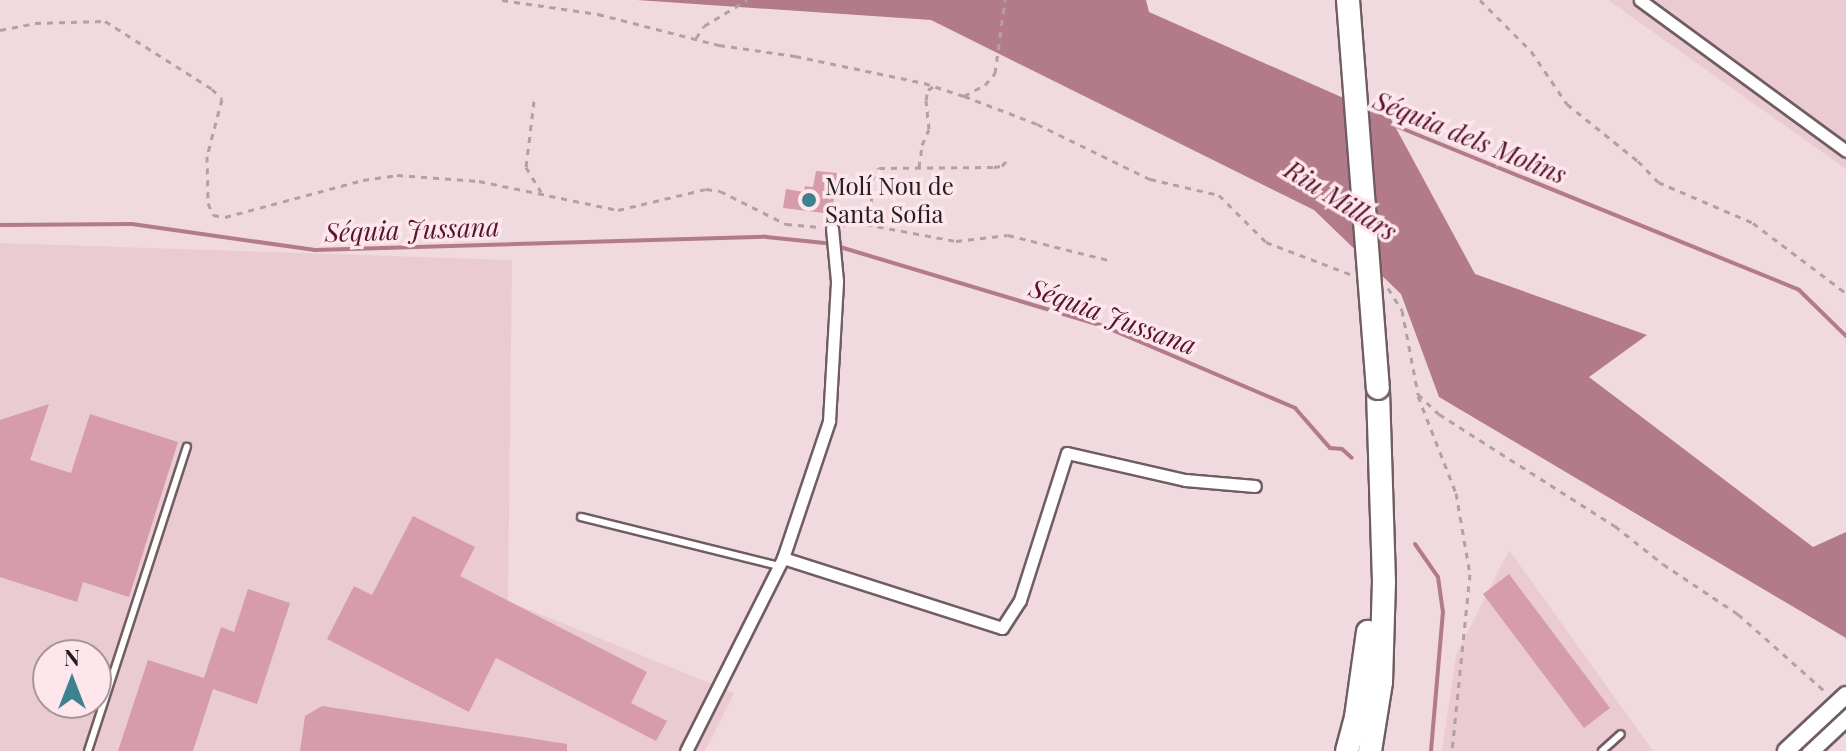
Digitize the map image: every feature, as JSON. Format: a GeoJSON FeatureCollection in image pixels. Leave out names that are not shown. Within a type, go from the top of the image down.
{"type":"FeatureCollection","features":[{"type":"Feature","properties":{"kind":"highway"},"geometry":{"type":"LineString","coordinates":[[1348,0],[1378,388],[1384,582],[1381,682],[1370,751]]}},
{"type":"Feature","properties":{"kind":"highway"},"geometry":{"type":"LineString","coordinates":[[1347,751],[1367,651],[1370,604],[1384,582]]}},
{"type":"Feature","properties":{"kind":"highway"},"geometry":{"type":"LineString","coordinates":[[1381,682],[1386,714],[1384,751]]}},
{"type":"Feature","properties":{"kind":"main road"},"geometry":{"type":"LineString","coordinates":[[1786,751],[1840,697]]}},
{"type":"Feature","properties":{"kind":"main road"},"geometry":{"type":"LineString","coordinates":[[1811,751],[1846,718]]}},
{"type":"Feature","properties":{"kind":"street"},"geometry":{"type":"LineString","coordinates":[[1640,0],[1846,151]]}},
{"type":"Feature","properties":{"kind":"street"},"geometry":{"type":"LineString","coordinates":[[686,751],[781,562],[829,421],[837,281],[832,228]]}},
{"type":"Feature","properties":{"kind":"street"},"geometry":{"type":"LineString","coordinates":[[781,562],[1002,628],[1020,600],[1067,453],[1185,480],[1255,486]]}},
{"type":"Feature","properties":{"kind":"lane"},"geometry":{"type":"LineString","coordinates":[[88,751],[187,447]]}},
{"type":"Feature","properties":{"kind":"lane"},"geometry":{"type":"LineString","coordinates":[[581,517],[781,562]]}},
{"type":"Feature","properties":{"kind":"lane"},"geometry":{"type":"LineString","coordinates":[[1602,751],[1621,734]]}},
{"type":"Feature","properties":{"kind":"path"},"geometry":{"type":"LineString","coordinates":[[502,0],[598,14],[696,38],[934,86],[1037,124],[1150,179],[1219,195],[1266,242],[1361,278]]}},
{"type":"Feature","properties":{"kind":"path"},"geometry":{"type":"LineString","coordinates":[[696,38],[704,26],[747,0]]}},
{"type":"Feature","properties":{"kind":"path"},"geometry":{"type":"LineString","coordinates":[[964,96],[985,85],[995,73],[1005,0]]}},
{"type":"Feature","properties":{"kind":"path"},"geometry":{"type":"LineString","coordinates":[[1480,0],[1531,51],[1567,104],[1638,161],[1658,182],[1753,223],[1846,293]]}},
{"type":"Feature","properties":{"kind":"path"},"geometry":{"type":"LineString","coordinates":[[0,30],[35,23],[105,21],[212,89],[222,99],[207,156],[208,203],[213,215],[225,217],[363,180],[397,175],[479,181],[618,210],[706,189],[720,191],[786,224],[832,228],[854,222],[956,241],[1008,235],[1108,260]]}},
{"type":"Feature","properties":{"kind":"path"},"geometry":{"type":"LineString","coordinates":[[919,167],[922,145],[929,129],[926,100],[928,90],[934,86]]}},
{"type":"Feature","properties":{"kind":"path"},"geometry":{"type":"LineString","coordinates":[[534,101],[526,167],[542,194]]}},
{"type":"Feature","properties":{"kind":"path"},"geometry":{"type":"LineString","coordinates":[[871,226],[873,173],[879,168],[994,167],[1002,166],[1007,160]]}},
{"type":"Feature","properties":{"kind":"path"},"geometry":{"type":"LineString","coordinates":[[1376,283],[1390,289],[1402,310],[1418,394],[1456,493],[1470,574],[1452,751]]}},
{"type":"Feature","properties":{"kind":"path"},"geometry":{"type":"LineString","coordinates":[[1418,394],[1439,414],[1615,526],[1663,564],[1738,614],[1840,697]]}},
{"type":"Feature","properties":{"kind":"shaded area"},"geometry":{"type":"Polygon","coordinates":[[[1608,0],[1846,0],[1846,169],[1608,0]]]}},
{"type":"Feature","properties":{"kind":"shaded area"},"geometry":{"type":"Polygon","coordinates":[[[0,243],[512,260],[508,601],[734,693],[705,751],[0,751],[0,243]]]}},
{"type":"Feature","properties":{"kind":"shaded area"},"geometry":{"type":"Polygon","coordinates":[[[1509,550],[1653,751],[1442,751],[1456,655],[1509,550]]]}},
{"type":"Feature","properties":{"kind":"water","name":"Riu Millars"},"geometry":{"type":"Polygon","coordinates":[[[637,0],[1146,0],[1149,12],[1391,119],[1475,274],[1647,335],[1589,377],[1813,547],[1846,532],[1846,638],[1439,397],[1401,294],[1314,210],[931,20],[637,0]]]}},
{"type":"Feature","properties":{"kind":"building","name":"Molí Nou de Santa Sofia"},"geometry":{"type":"Polygon","coordinates":[[[816,171],[837,173],[832,214],[783,208],[786,189],[804,192],[805,186],[813,187],[816,171]]]}},
{"type":"Feature","properties":{"kind":"building"},"geometry":{"type":"Polygon","coordinates":[[[49,404],[30,460],[71,473],[90,414],[178,442],[129,597],[83,582],[77,602],[0,577],[0,420],[49,404]]]}},
{"type":"Feature","properties":{"kind":"building"},"geometry":{"type":"Polygon","coordinates":[[[413,516],[475,547],[460,576],[647,672],[631,703],[667,721],[656,741],[496,658],[469,712],[327,639],[354,586],[372,595],[413,516]]]}},
{"type":"Feature","properties":{"kind":"building"},"geometry":{"type":"Polygon","coordinates":[[[1509,574],[1610,708],[1584,728],[1483,594],[1509,574]]]}},
{"type":"Feature","properties":{"kind":"building"},"geometry":{"type":"Polygon","coordinates":[[[248,589],[290,603],[257,704],[213,689],[193,751],[118,751],[148,660],[204,678],[221,627],[234,632],[248,589]]]}},
{"type":"Feature","properties":{"kind":"building"},"geometry":{"type":"Polygon","coordinates":[[[322,706],[567,744],[567,751],[300,751],[305,716],[322,706]]]}},
{"type":"Feature","properties":{"kind":"waterway","name":"Séquia dels Molins"},"geometry":{"type":"LineString","coordinates":[[1391,124],[1799,290],[1846,336]]}},
{"type":"Feature","properties":{"kind":"waterway","name":"Séquia Jussana"},"geometry":{"type":"LineString","coordinates":[[0,225],[132,224],[315,250],[766,237],[825,243]]}},
{"type":"Feature","properties":{"kind":"waterway","name":"Séquia Jussana"},"geometry":{"type":"LineString","coordinates":[[840,247],[1103,326],[1295,408],[1330,448],[1342,449],[1352,458]]}},
{"type":"Feature","properties":{"kind":"waterway","name":"Séquia Jussana"},"geometry":{"type":"LineString","coordinates":[[1415,544],[1438,577],[1443,611],[1431,751]]}},
{"type":"Feature","properties":{"kind":"place","name":"Molí Nou de Santa Sofia"},"geometry":{"type":"Point","coordinates":[809,200]}}]}
